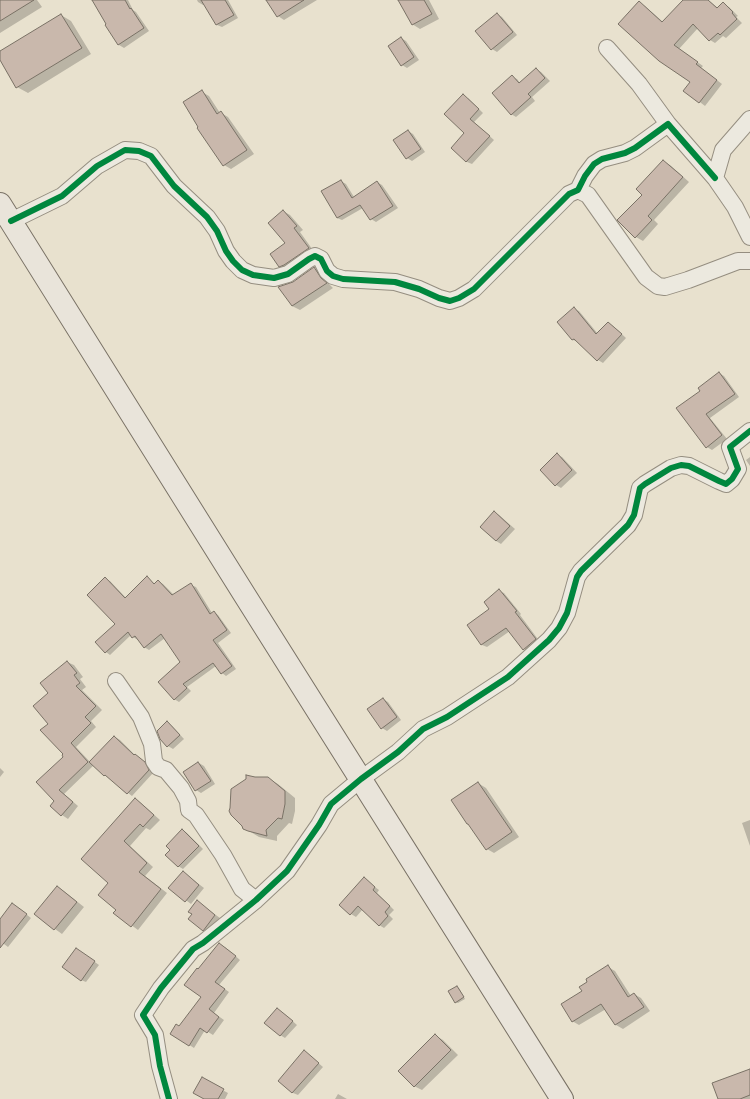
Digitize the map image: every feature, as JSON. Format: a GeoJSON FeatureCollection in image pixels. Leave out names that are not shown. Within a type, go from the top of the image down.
{"type":"FeatureCollection","features":[{"type":"Feature","properties":{"kind":"main road"},"geometry":{"type":"LineString","coordinates":[[5,213],[562,1099]]}},
{"type":"Feature","properties":{"kind":"street"},"geometry":{"type":"LineString","coordinates":[[606,48],[638,84],[668,124],[715,178],[735,207],[750,237]]}},
{"type":"Feature","properties":{"kind":"street"},"geometry":{"type":"LineString","coordinates":[[715,178],[723,150],[750,118]]}},
{"type":"Feature","properties":{"kind":"street"},"geometry":{"type":"LineString","coordinates":[[5,213],[62,196],[97,166],[125,150],[139,151],[151,156],[174,186],[207,218],[217,231],[226,251],[242,270],[253,275],[274,278],[288,274],[315,256],[321,259],[327,271],[333,276],[343,279],[395,282],[419,289],[450,301],[460,298],[474,289],[569,194],[578,190],[585,176],[594,164],[602,159],[625,153],[636,148],[668,124]]}},
{"type":"Feature","properties":{"kind":"street"},"geometry":{"type":"LineString","coordinates":[[578,190],[588,194],[646,277],[658,286],[665,287],[688,280],[738,260],[750,261]]}},
{"type":"Feature","properties":{"kind":"street"},"geometry":{"type":"LineString","coordinates":[[169,1099],[160,1066],[155,1035],[143,1015],[161,988],[193,949],[203,943],[256,900],[286,871],[319,825],[331,804],[361,779],[398,752],[423,729],[447,718],[508,677],[549,640],[559,628],[567,613],[577,577],[581,571],[628,525],[634,515],[640,488],[671,468],[681,464],[689,466],[726,484],[732,479],[738,469],[730,447],[750,431]]}},
{"type":"Feature","properties":{"kind":"street"},"geometry":{"type":"LineString","coordinates":[[116,681],[141,717],[152,744],[154,761],[158,767],[166,770],[181,788],[188,802],[189,810],[196,815],[223,855],[242,889],[256,900]]}},
{"type":"Feature","properties":{"kind":"building"},"geometry":{"type":"Polygon","coordinates":[[[0,0],[34,0],[0,21],[0,0]]]}},
{"type":"Feature","properties":{"kind":"building"},"geometry":{"type":"Polygon","coordinates":[[[92,0],[125,0],[144,28],[118,45],[105,25],[106,24],[92,0]]]}},
{"type":"Feature","properties":{"kind":"building"},"geometry":{"type":"Polygon","coordinates":[[[201,0],[225,0],[234,15],[216,25],[201,0]]]}},
{"type":"Feature","properties":{"kind":"building"},"geometry":{"type":"Polygon","coordinates":[[[266,0],[304,0],[277,17],[266,0]]]}},
{"type":"Feature","properties":{"kind":"building"},"geometry":{"type":"Polygon","coordinates":[[[398,0],[424,0],[432,14],[412,25],[398,0]]]}},
{"type":"Feature","properties":{"kind":"building"},"geometry":{"type":"Polygon","coordinates":[[[683,0],[708,0],[717,8],[723,2],[733,12],[732,13],[737,19],[720,35],[718,33],[709,41],[693,24],[674,45],[698,62],[696,64],[717,80],[699,103],[683,91],[690,82],[659,61],[618,24],[639,1],[662,22],[683,0]]]}},
{"type":"Feature","properties":{"kind":"building"},"geometry":{"type":"Polygon","coordinates":[[[497,13],[513,32],[491,50],[475,31],[497,13]]]}},
{"type":"Feature","properties":{"kind":"building"},"geometry":{"type":"Polygon","coordinates":[[[61,14],[82,48],[16,88],[0,60],[0,51],[61,14]]]}},
{"type":"Feature","properties":{"kind":"building"},"geometry":{"type":"Polygon","coordinates":[[[401,37],[414,57],[401,66],[388,46],[401,37]]]}},
{"type":"Feature","properties":{"kind":"building"},"geometry":{"type":"Polygon","coordinates":[[[536,68],[545,78],[528,94],[531,97],[511,115],[492,93],[512,75],[519,83],[536,68]]]}},
{"type":"Feature","properties":{"kind":"building"},"geometry":{"type":"Polygon","coordinates":[[[202,90],[217,114],[221,111],[247,150],[223,166],[197,128],[198,127],[183,102],[202,90]]]}},
{"type":"Feature","properties":{"kind":"building"},"geometry":{"type":"Polygon","coordinates":[[[463,94],[479,109],[470,119],[490,136],[466,162],[451,148],[464,133],[444,114],[463,94]]]}},
{"type":"Feature","properties":{"kind":"building"},"geometry":{"type":"Polygon","coordinates":[[[408,130],[421,149],[406,159],[393,140],[408,130]]]}},
{"type":"Feature","properties":{"kind":"building"},"geometry":{"type":"Polygon","coordinates":[[[663,160],[683,177],[648,216],[652,220],[635,238],[617,220],[642,195],[636,189],[663,160]]]}},
{"type":"Feature","properties":{"kind":"building"},"geometry":{"type":"Polygon","coordinates":[[[341,180],[352,198],[377,181],[393,206],[370,220],[360,205],[337,218],[321,191],[341,180]]]}},
{"type":"Feature","properties":{"kind":"building"},"geometry":{"type":"Polygon","coordinates":[[[283,210],[297,226],[294,228],[309,248],[279,267],[270,254],[285,243],[268,223],[283,210]]]}},
{"type":"Feature","properties":{"kind":"building"},"geometry":{"type":"Polygon","coordinates":[[[314,267],[321,278],[327,283],[292,306],[278,287],[293,282],[314,267]]]}},
{"type":"Feature","properties":{"kind":"building"},"geometry":{"type":"Polygon","coordinates":[[[574,307],[596,334],[608,322],[622,334],[597,361],[574,339],[572,340],[557,322],[574,307]]]}},
{"type":"Feature","properties":{"kind":"building"},"geometry":{"type":"Polygon","coordinates":[[[719,372],[735,394],[706,414],[722,435],[706,448],[676,408],[700,391],[698,388],[719,372]]]}},
{"type":"Feature","properties":{"kind":"building"},"geometry":{"type":"Polygon","coordinates":[[[557,453],[572,470],[555,486],[540,470],[557,453]]]}},
{"type":"Feature","properties":{"kind":"building"},"geometry":{"type":"Polygon","coordinates":[[[494,511],[510,526],[496,541],[480,527],[494,511]]]}},
{"type":"Feature","properties":{"kind":"building"},"geometry":{"type":"Polygon","coordinates":[[[147,576],[154,584],[158,580],[172,595],[191,583],[210,614],[214,611],[227,630],[213,640],[232,666],[221,674],[213,663],[183,684],[187,688],[174,700],[158,682],[180,662],[161,634],[144,648],[135,636],[132,638],[128,632],[105,653],[95,642],[115,624],[87,595],[105,577],[125,598],[147,576]]]}},
{"type":"Feature","properties":{"kind":"building"},"geometry":{"type":"Polygon","coordinates":[[[499,589],[517,611],[515,612],[536,639],[523,650],[506,628],[481,645],[467,625],[489,609],[484,602],[499,589]]]}},
{"type":"Feature","properties":{"kind":"building"},"geometry":{"type":"Polygon","coordinates":[[[67,661],[77,673],[74,675],[80,683],[76,686],[96,706],[85,717],[91,723],[71,743],[88,762],[59,790],[73,802],[61,816],[50,806],[54,801],[36,782],[63,757],[63,754],[40,730],[48,724],[33,706],[48,693],[40,683],[67,661]]]}},
{"type":"Feature","properties":{"kind":"building"},"geometry":{"type":"Polygon","coordinates":[[[383,698],[397,717],[381,729],[367,709],[383,698]]]}},
{"type":"Feature","properties":{"kind":"building"},"geometry":{"type":"Polygon","coordinates":[[[167,721],[180,735],[167,747],[160,739],[157,731],[167,721]]]}},
{"type":"Feature","properties":{"kind":"building"},"geometry":{"type":"Polygon","coordinates":[[[114,736],[134,755],[135,754],[145,762],[149,770],[127,794],[89,762],[114,736]]]}},
{"type":"Feature","properties":{"kind":"building"},"geometry":{"type":"Polygon","coordinates":[[[198,762],[211,781],[195,791],[183,772],[198,762]]]}},
{"type":"Feature","properties":{"kind":"building"},"geometry":{"type":"Polygon","coordinates":[[[246,775],[268,777],[285,791],[285,804],[282,819],[278,818],[266,830],[267,836],[243,829],[229,811],[231,789],[246,779],[246,775]]]}},
{"type":"Feature","properties":{"kind":"building"},"geometry":{"type":"Polygon","coordinates":[[[478,782],[512,832],[486,850],[451,800],[478,782]]]}},
{"type":"Feature","properties":{"kind":"building"},"geometry":{"type":"Polygon","coordinates":[[[135,798],[154,815],[143,827],[140,824],[124,841],[147,863],[139,872],[161,889],[131,927],[113,913],[116,910],[98,895],[108,883],[81,859],[135,798]]]}},
{"type":"Feature","properties":{"kind":"building"},"geometry":{"type":"Polygon","coordinates":[[[182,829],[199,846],[178,867],[165,855],[170,850],[166,846],[182,829]]]}},
{"type":"Feature","properties":{"kind":"building"},"geometry":{"type":"Polygon","coordinates":[[[183,871],[199,885],[185,902],[168,888],[183,871]]]}},
{"type":"Feature","properties":{"kind":"building"},"geometry":{"type":"Polygon","coordinates":[[[364,877],[375,887],[373,890],[390,906],[385,912],[388,916],[379,926],[358,906],[350,915],[339,905],[364,877]]]}},
{"type":"Feature","properties":{"kind":"building"},"geometry":{"type":"Polygon","coordinates":[[[57,886],[77,902],[54,930],[34,914],[57,886]]]}},
{"type":"Feature","properties":{"kind":"building"},"geometry":{"type":"Polygon","coordinates":[[[197,900],[215,915],[203,931],[188,919],[192,914],[188,912],[197,900]]]}},
{"type":"Feature","properties":{"kind":"building"},"geometry":{"type":"Polygon","coordinates":[[[12,903],[27,914],[0,948],[0,919],[12,903]]]}},
{"type":"Feature","properties":{"kind":"building"},"geometry":{"type":"Polygon","coordinates":[[[219,943],[236,956],[215,982],[225,989],[209,1009],[219,1017],[207,1033],[200,1028],[189,1046],[170,1034],[176,1024],[179,1026],[201,997],[184,985],[219,943]]]}},
{"type":"Feature","properties":{"kind":"building"},"geometry":{"type":"Polygon","coordinates":[[[76,948],[95,961],[81,981],[62,967],[76,948]]]}},
{"type":"Feature","properties":{"kind":"building"},"geometry":{"type":"Polygon","coordinates":[[[608,965],[628,997],[634,993],[644,1007],[615,1025],[601,1004],[572,1022],[561,1004],[582,991],[579,987],[587,982],[586,979],[608,965]]]}},
{"type":"Feature","properties":{"kind":"building"},"geometry":{"type":"Polygon","coordinates":[[[457,986],[464,997],[455,1003],[448,991],[457,986]]]}},
{"type":"Feature","properties":{"kind":"building"},"geometry":{"type":"Polygon","coordinates":[[[277,1008],[293,1021],[280,1036],[264,1023],[277,1008]]]}},
{"type":"Feature","properties":{"kind":"building"},"geometry":{"type":"Polygon","coordinates":[[[435,1034],[451,1050],[414,1087],[398,1071],[435,1034]]]}},
{"type":"Feature","properties":{"kind":"building"},"geometry":{"type":"Polygon","coordinates":[[[304,1050],[319,1063],[292,1093],[278,1081],[304,1050]]]}},
{"type":"Feature","properties":{"kind":"building"},"geometry":{"type":"Polygon","coordinates":[[[750,1069],[750,1095],[740,1099],[718,1099],[712,1083],[750,1069]]]}},
{"type":"Feature","properties":{"kind":"building"},"geometry":{"type":"Polygon","coordinates":[[[202,1077],[224,1089],[218,1099],[204,1099],[193,1093],[202,1077]]]}},
{"type":"Feature","properties":{"kind":"cycle path"},"geometry":{"type":"LineString","coordinates":[[11,221],[62,196],[97,166],[125,150],[139,151],[151,156],[174,186],[207,217],[217,231],[226,251],[242,270],[253,275],[274,278],[288,274],[315,256],[321,259],[327,271],[333,276],[343,279],[395,282],[419,289],[450,301],[459,298],[474,289],[569,194],[578,190],[585,176],[594,164],[602,159],[625,153],[635,148],[668,124],[715,178]]}},
{"type":"Feature","properties":{"kind":"cycle path"},"geometry":{"type":"LineString","coordinates":[[169,1099],[160,1066],[155,1035],[143,1015],[161,988],[193,949],[203,943],[256,900],[287,871],[319,825],[331,804],[361,779],[398,752],[423,729],[447,717],[508,677],[549,640],[559,628],[567,613],[577,577],[581,571],[628,525],[634,515],[640,488],[671,468],[681,465],[689,466],[726,484],[732,479],[738,469],[730,447],[750,431]]}}]}
